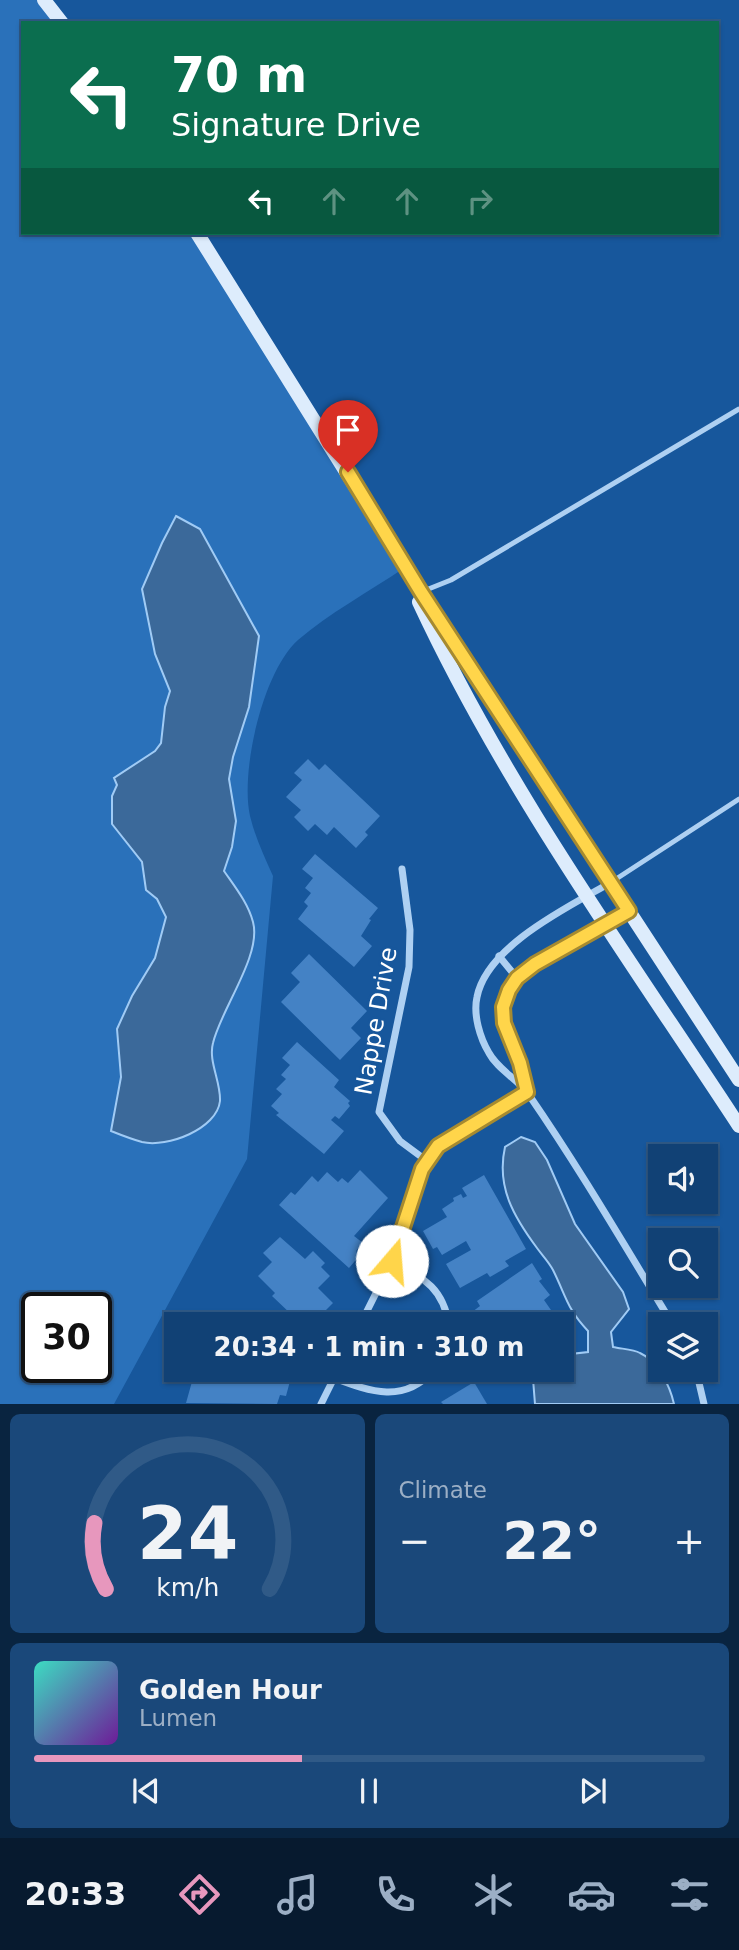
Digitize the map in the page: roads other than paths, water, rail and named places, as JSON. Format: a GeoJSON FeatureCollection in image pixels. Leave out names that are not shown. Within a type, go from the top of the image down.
{"type":"FeatureCollection","features":[{"type":"Feature","properties":{"kind":"main road"},"geometry":{"type":"LineString","coordinates":[[44,0],[60,21]]}},
{"type":"Feature","properties":{"kind":"main road"},"geometry":{"type":"LineString","coordinates":[[198,235],[421,592],[739,1080]]}},
{"type":"Feature","properties":{"kind":"main road"},"geometry":{"type":"LineString","coordinates":[[362,495],[404,568],[451,668],[519,787],[739,1126]]}},
{"type":"Feature","properties":{"kind":"street","name":"Nappe Drive"},"geometry":{"type":"LineString","coordinates":[[402,869],[410,930],[410,967],[379,1112],[400,1141],[427,1161]]}},
{"type":"Feature","properties":{"kind":"street"},"geometry":{"type":"LineString","coordinates":[[610,883],[524,936],[499,956],[480,985],[476,1000],[477,1018],[490,1056],[527,1092],[665,1312]]}},
{"type":"Feature","properties":{"kind":"street"},"geometry":{"type":"LineString","coordinates":[[527,1092],[520,1063],[504,1023],[503,1007],[509,990],[517,978],[543,960],[629,911]]}},
{"type":"Feature","properties":{"kind":"street"},"geometry":{"type":"LineString","coordinates":[[499,956],[517,978]]}},
{"type":"Feature","properties":{"kind":"street"},"geometry":{"type":"LineString","coordinates":[[366,1312],[392,1261],[427,1161],[438,1146],[527,1092]]}},
{"type":"Feature","properties":{"kind":"street"},"geometry":{"type":"LineString","coordinates":[[392,1261],[421,1277],[446,1304],[447,1312]]}},
{"type":"Feature","properties":{"kind":"street"},"geometry":{"type":"LineString","coordinates":[[321,1404],[332,1382]]}},
{"type":"Feature","properties":{"kind":"street"},"geometry":{"type":"LineString","coordinates":[[344,1382],[375,1394],[391,1396],[422,1382]]}},
{"type":"Feature","properties":{"kind":"street"},"geometry":{"type":"LineString","coordinates":[[699,1382],[704,1404]]}},
{"type":"Feature","properties":{"kind":"lane"},"geometry":{"type":"LineString","coordinates":[[421,592],[451,579],[739,410]]}},
{"type":"Feature","properties":{"kind":"lane"},"geometry":{"type":"LineString","coordinates":[[610,883],[739,799]]}}]}
